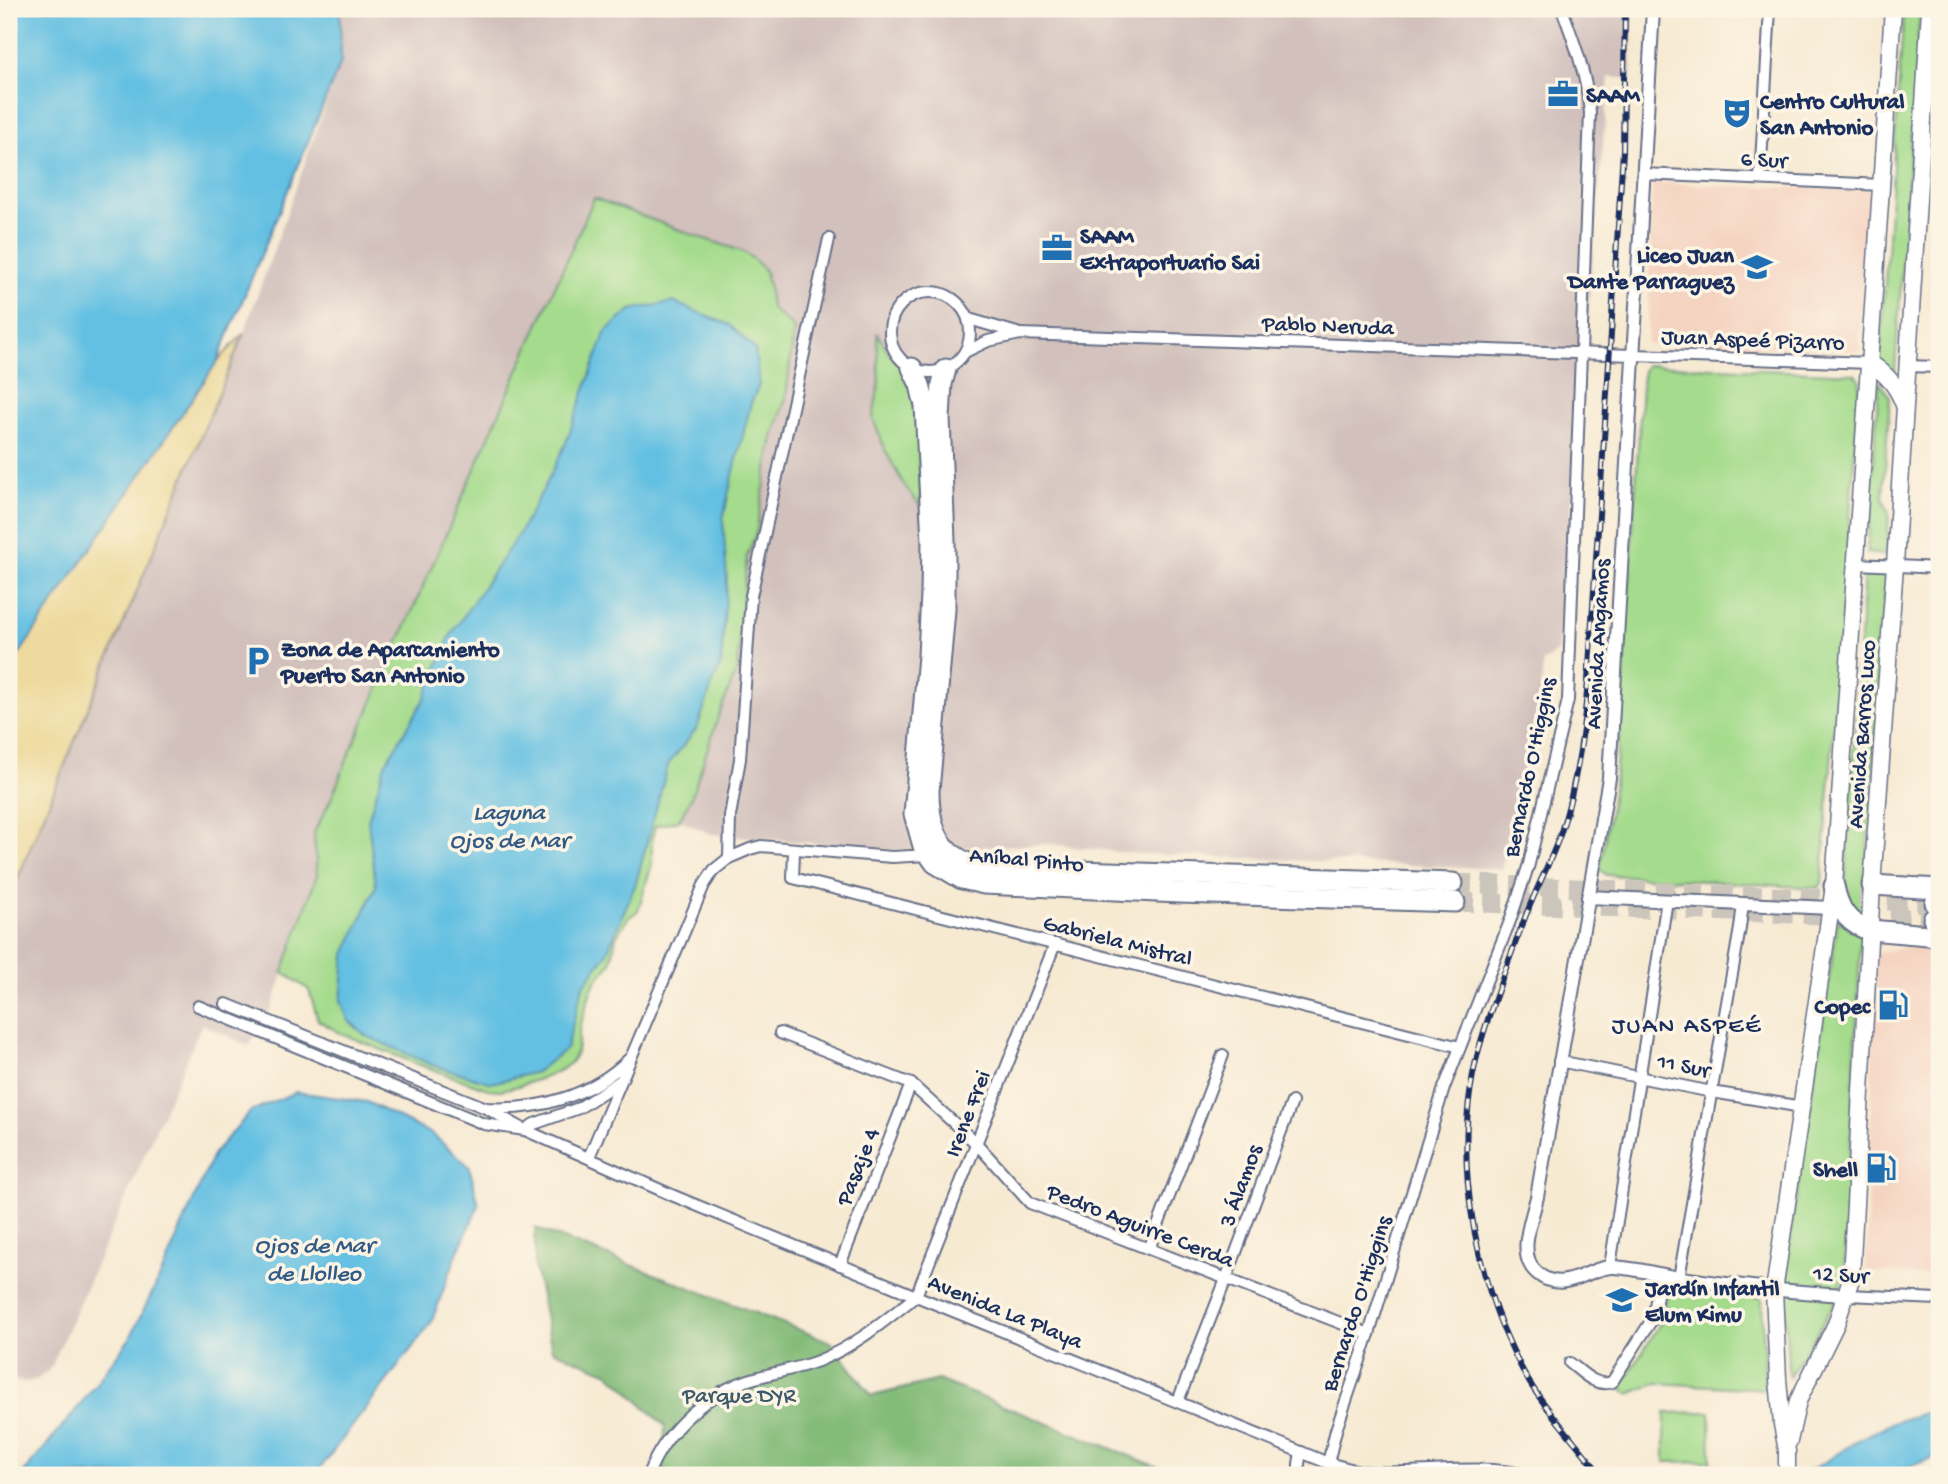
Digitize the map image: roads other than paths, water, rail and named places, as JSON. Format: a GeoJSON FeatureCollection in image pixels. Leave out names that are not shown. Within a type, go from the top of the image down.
{"type":"FeatureCollection","features":[{"type":"Feature","properties":{"kind":"highway"},"geometry":{"type":"LineString","coordinates":[[912,368],[925,406],[932,541],[928,656],[914,814],[919,836],[929,855],[949,852]]}},
{"type":"Feature","properties":{"kind":"highway","name":"Aníbal Pinto"},"geometry":{"type":"LineString","coordinates":[[929,855],[935,863],[952,874],[984,884],[1179,893],[1454,893],[985,868],[965,863],[949,852],[938,837],[929,811],[945,610],[940,418],[942,384],[946,369]]}},
{"type":"Feature","properties":{"kind":"highway"},"geometry":{"type":"LineString","coordinates":[[1872,885],[1937,912]]}},
{"type":"Feature","properties":{"kind":"highway"},"geometry":{"type":"LineString","coordinates":[[1834,886],[1838,902],[1846,916],[1859,927],[1870,930],[1937,912]]}},
{"type":"Feature","properties":{"kind":"main road","name":"Avenida Barros Luco"},"geometry":{"type":"LineString","coordinates":[[1787,1475],[1787,1451],[1778,1379],[1774,1291],[1834,886],[1893,9]]}},
{"type":"Feature","properties":{"kind":"main road","name":"Avenida Barros Luco"},"geometry":{"type":"LineString","coordinates":[[1787,1451],[1798,1401],[1836,1324],[1851,1279],[1872,885],[1930,9]]}},
{"type":"Feature","properties":{"kind":"main road"},"geometry":{"type":"LineString","coordinates":[[1870,363],[1894,384],[1905,408]]}},
{"type":"Feature","properties":{"kind":"street","name":"Bernardo O'Higgins"},"geometry":{"type":"LineString","coordinates":[[1328,1463],[1336,1430],[1369,1335],[1444,1088],[1510,921],[1529,864],[1568,700],[1590,113],[1582,62],[1562,9]]}},
{"type":"Feature","properties":{"kind":"street","name":"Avenida Angamos"},"geometry":{"type":"LineString","coordinates":[[1610,1266],[1581,1278],[1564,1281],[1549,1279],[1536,1272],[1527,1257],[1526,1245],[1537,1197],[1609,778],[1653,9]]}},
{"type":"Feature","properties":{"kind":"street"},"geometry":{"type":"LineString","coordinates":[[1760,178],[1770,9]]}},
{"type":"Feature","properties":{"kind":"street","name":"6 Sur"},"geometry":{"type":"LineString","coordinates":[[1644,174],[1882,185]]}},
{"type":"Feature","properties":{"kind":"street"},"geometry":{"type":"LineString","coordinates":[[729,858],[730,816],[740,759],[751,596],[829,239]]}},
{"type":"Feature","properties":{"kind":"street"},"geometry":{"type":"LineString","coordinates":[[928,292],[944,294],[959,304],[969,319],[971,336],[965,352],[946,369],[929,372],[912,368],[899,358],[890,337],[894,314],[905,300],[912,296],[928,292]]}},
{"type":"Feature","properties":{"kind":"street","name":"Pablo Neruda"},"geometry":{"type":"LineString","coordinates":[[969,319],[1020,334],[1635,355]]}},
{"type":"Feature","properties":{"kind":"street","name":"Pablo Neruda"},"geometry":{"type":"LineString","coordinates":[[965,352],[988,341],[1020,334]]}},
{"type":"Feature","properties":{"kind":"street","name":"Juan Aspeé Pizarro"},"geometry":{"type":"LineString","coordinates":[[1635,355],[1870,363]]}},
{"type":"Feature","properties":{"kind":"street"},"geometry":{"type":"LineString","coordinates":[[1907,366],[1939,367]]}},
{"type":"Feature","properties":{"kind":"street"},"geometry":{"type":"LineString","coordinates":[[1857,564],[1939,568]]}},
{"type":"Feature","properties":{"kind":"street"},"geometry":{"type":"LineString","coordinates":[[589,1157],[704,885],[714,870],[729,858],[761,846],[892,857],[929,855]]}},
{"type":"Feature","properties":{"kind":"street","name":"Gabriela Mistral"},"geometry":{"type":"LineString","coordinates":[[794,850],[793,878],[1460,1047]]}},
{"type":"Feature","properties":{"kind":"street"},"geometry":{"type":"LineString","coordinates":[[1588,897],[1831,908]]}},
{"type":"Feature","properties":{"kind":"street"},"geometry":{"type":"LineString","coordinates":[[1610,1266],[1667,900]]}},
{"type":"Feature","properties":{"kind":"street"},"geometry":{"type":"LineString","coordinates":[[1679,1278],[1743,904]]}},
{"type":"Feature","properties":{"kind":"street","name":"Irene Frei"},"geometry":{"type":"LineString","coordinates":[[916,1296],[1055,944]]}},
{"type":"Feature","properties":{"kind":"street"},"geometry":{"type":"LineString","coordinates":[[226,1004],[486,1108],[518,1109],[564,1099],[606,1077],[634,1054]]}},
{"type":"Feature","properties":{"kind":"street"},"geometry":{"type":"LineString","coordinates":[[198,1006],[484,1124],[525,1130],[587,1104],[623,1079]]}},
{"type":"Feature","properties":{"kind":"street","name":"Pedro Aguirre Cerda"},"geometry":{"type":"LineString","coordinates":[[780,1034],[911,1084],[977,1144],[1030,1203],[1369,1335]]}},
{"type":"Feature","properties":{"kind":"street"},"geometry":{"type":"LineString","coordinates":[[1149,1249],[1223,1055]]}},
{"type":"Feature","properties":{"kind":"street","name":"11 Sur"},"geometry":{"type":"LineString","coordinates":[[1559,1061],[1802,1107]]}},
{"type":"Feature","properties":{"kind":"street","name":"Pasaje 4"},"geometry":{"type":"LineString","coordinates":[[840,1265],[911,1084]]}},
{"type":"Feature","properties":{"kind":"street","name":"3 Álamos"},"geometry":{"type":"LineString","coordinates":[[1178,1401],[1293,1102]]}},
{"type":"Feature","properties":{"kind":"street","name":"Avenida La Playa"},"geometry":{"type":"LineString","coordinates":[[486,1108],[525,1130],[674,1196],[1328,1463],[1368,1473],[1469,1468],[1506,1470],[1528,1475]]}},
{"type":"Feature","properties":{"kind":"street","name":"12 Sur"},"geometry":{"type":"LineString","coordinates":[[1610,1266],[1774,1291],[1939,1299]]}},
{"type":"Feature","properties":{"kind":"street"},"geometry":{"type":"LineString","coordinates":[[1570,1363],[1599,1383],[1612,1382],[1653,1318],[1658,1274]]}},
{"type":"Feature","properties":{"kind":"street"},"geometry":{"type":"LineString","coordinates":[[648,1475],[654,1458],[673,1433],[710,1399],[748,1380],[797,1368],[834,1353],[867,1334],[916,1296]]}},
{"type":"Feature","properties":{"kind":"street"},"geometry":{"type":"LineString","coordinates":[[1299,1475],[1301,1452]]}},
{"type":"Feature","properties":{"kind":"street"},"geometry":{"type":"LineString","coordinates":[[1328,1463],[1332,1475]]}},
{"type":"Feature","properties":{"kind":"water"},"geometry":{"type":"Polygon","coordinates":[[[9,9],[340,9],[341,62],[217,362],[9,669],[9,9]]]}},
{"type":"Feature","properties":{"kind":"water","name":"Laguna Ojos de Mar"},"geometry":{"type":"Polygon","coordinates":[[[673,302],[730,325],[755,349],[759,385],[751,403],[723,520],[727,580],[721,665],[697,728],[668,765],[636,883],[606,955],[583,986],[566,1049],[536,1072],[492,1083],[432,1065],[366,1036],[348,1020],[341,1001],[345,954],[376,886],[368,820],[385,764],[424,700],[449,638],[520,532],[565,445],[606,331],[631,310],[673,302]]]}},
{"type":"Feature","properties":{"kind":"water","name":"Ojos de Mar de Llolleo"},"geometry":{"type":"Polygon","coordinates":[[[296,1092],[367,1102],[432,1134],[469,1166],[479,1205],[458,1251],[431,1323],[315,1475],[22,1475],[76,1410],[130,1338],[214,1153],[251,1111],[296,1092]]]}},
{"type":"Feature","properties":{"kind":"water"},"geometry":{"type":"Polygon","coordinates":[[[1939,1410],[1939,1455],[1889,1475],[1797,1475],[1818,1467],[1881,1428],[1939,1410]]]}},
{"type":"Feature","properties":{"kind":"tunnel"},"geometry":{"type":"LineString","coordinates":[[1453,883],[1935,903]]}},
{"type":"Feature","properties":{"kind":"tunnel"},"geometry":{"type":"LineString","coordinates":[[1455,902],[1933,919]]}},
{"type":"Feature","properties":{"kind":"railway"},"geometry":{"type":"LineString","coordinates":[[1601,1475],[1533,1388],[1502,1326],[1490,1291],[1472,1219],[1466,1145],[1468,1108],[1483,1035],[1526,915],[1561,832],[1576,776],[1582,738],[1623,151],[1625,9]]}},
{"type":"Feature","properties":{"kind":"place","name":"SAAM"},"geometry":{"type":"Point","coordinates":[1563,94]}},
{"type":"Feature","properties":{"kind":"place","name":"Centro Cultural San Antonio"},"geometry":{"type":"Point","coordinates":[1737,113]}},
{"type":"Feature","properties":{"kind":"place","name":"SAAM Extraportuario Sai"},"geometry":{"type":"Point","coordinates":[1057,248]}},
{"type":"Feature","properties":{"kind":"place","name":"Liceo Juan Dante Parraguez"},"geometry":{"type":"Point","coordinates":[1757,267]}},
{"type":"Feature","properties":{"kind":"place","name":"Zona de Aparcamiento Puerto San Antonio"},"geometry":{"type":"Point","coordinates":[258,661]}},
{"type":"Feature","properties":{"kind":"place","name":"Copec"},"geometry":{"type":"Point","coordinates":[1893,1005]}},
{"type":"Feature","properties":{"kind":"place","name":"Shell"},"geometry":{"type":"Point","coordinates":[1881,1168]}},
{"type":"Feature","properties":{"kind":"place","name":"Jardín Infantil Elum Kimu"},"geometry":{"type":"Point","coordinates":[1622,1300]}},
{"type":"Feature","properties":{"kind":"district","name":"JUAN ASPEÉ"},"geometry":{"type":"Point","coordinates":[1687,1024]}},
{"type":"Feature","properties":{"kind":"park label","name":"Parque DYR"},"geometry":{"type":"Point","coordinates":[739,1394]}}]}
